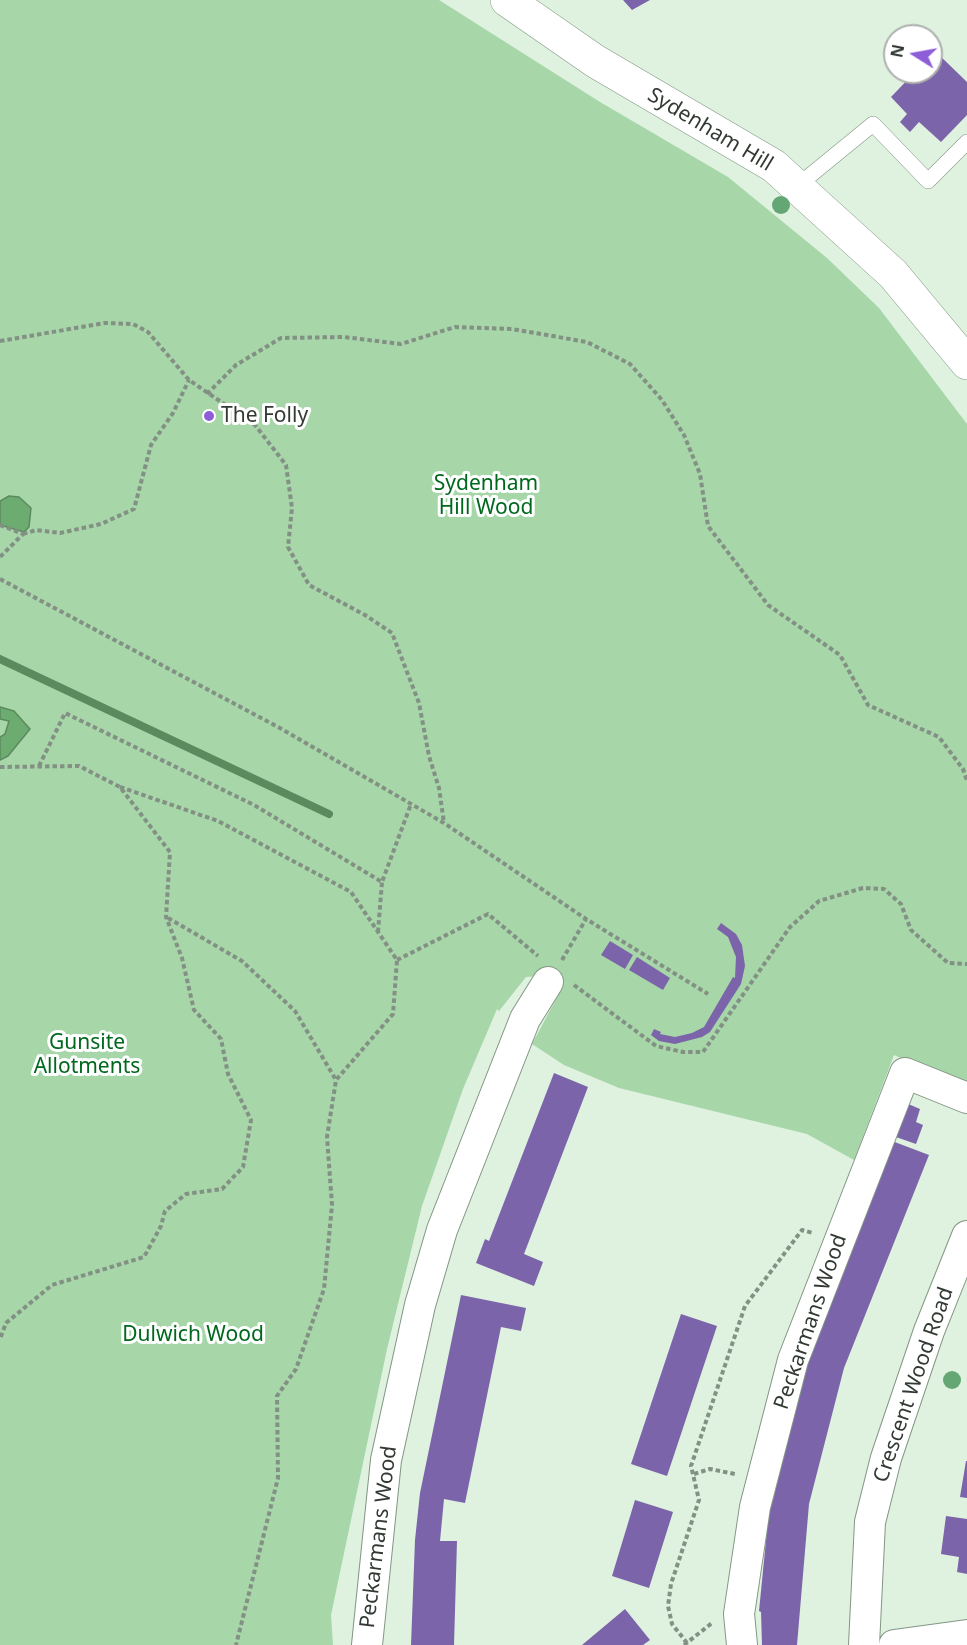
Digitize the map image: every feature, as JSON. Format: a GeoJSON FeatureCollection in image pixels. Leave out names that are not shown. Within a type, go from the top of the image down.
{"type":"FeatureCollection","features":[{"type":"Feature","properties":{"kind":"street","name":"Sydenham Hill"},"geometry":{"type":"LineString","coordinates":[[507,0],[595,61],[774,166],[893,274],[967,363]]}},
{"type":"Feature","properties":{"kind":"street","name":"Peckarmans Wood"},"geometry":{"type":"LineString","coordinates":[[367,1645],[386,1460],[420,1305],[442,1230],[525,1019],[553,970]]}},
{"type":"Feature","properties":{"kind":"street","name":"Peckarmans Wood"},"geometry":{"type":"LineString","coordinates":[[742,1645],[739,1614],[755,1507],[793,1360],[905,1073],[967,1098]]}},
{"type":"Feature","properties":{"kind":"street","name":"Crescent Wood Road"},"geometry":{"type":"LineString","coordinates":[[864,1645],[870,1522],[886,1458],[908,1390],[967,1236]]}},
{"type":"Feature","properties":{"kind":"street"},"geometry":{"type":"LineString","coordinates":[[894,1645],[967,1635]]}},
{"type":"Feature","properties":{"kind":"lane"},"geometry":{"type":"LineString","coordinates":[[796,187],[873,124],[928,181],[967,142]]}},
{"type":"Feature","properties":{"kind":"path"},"geometry":{"type":"LineString","coordinates":[[0,340],[105,323],[133,324],[148,332],[189,380],[255,425],[286,465],[292,508],[288,547],[309,585],[365,615],[392,633],[419,703],[429,756],[439,788],[444,823]]}},
{"type":"Feature","properties":{"kind":"path"},"geometry":{"type":"LineString","coordinates":[[207,394],[236,365],[281,338],[344,337],[401,344],[455,327],[512,329],[587,342],[630,364],[662,400],[684,435],[700,474],[708,526],[768,605],[840,655],[868,705],[939,737],[963,769],[967,781]]}},
{"type":"Feature","properties":{"kind":"path"},"geometry":{"type":"LineString","coordinates":[[0,557],[23,534],[36,530],[60,533],[101,524],[134,509],[151,445],[173,413],[189,380]]}},
{"type":"Feature","properties":{"kind":"path"},"geometry":{"type":"LineString","coordinates":[[0,525],[23,534]]}},
{"type":"Feature","properties":{"kind":"path"},"geometry":{"type":"LineString","coordinates":[[0,579],[278,727],[444,823],[586,919],[708,994]]}},
{"type":"Feature","properties":{"kind":"path"},"geometry":{"type":"LineString","coordinates":[[39,766],[65,713],[254,805],[382,882]]}},
{"type":"Feature","properties":{"kind":"path"},"geometry":{"type":"LineString","coordinates":[[0,767],[79,766],[120,787],[218,821],[351,892],[397,960],[393,1014],[336,1080],[327,1137],[332,1205],[324,1289],[296,1369],[277,1396],[278,1478],[236,1645]]}},
{"type":"Feature","properties":{"kind":"path"},"geometry":{"type":"LineString","coordinates":[[0,1339],[6,1323],[52,1285],[144,1257],[161,1226],[165,1210],[186,1194],[222,1190],[243,1167],[251,1120],[228,1074],[221,1039],[194,1010],[182,958],[166,918],[170,852],[120,787]]}},
{"type":"Feature","properties":{"kind":"path"},"geometry":{"type":"LineString","coordinates":[[378,932],[382,882],[411,804]]}},
{"type":"Feature","properties":{"kind":"path"},"geometry":{"type":"LineString","coordinates":[[397,960],[488,914],[553,970],[656,1046],[682,1052],[703,1053],[790,927],[819,901],[863,888],[884,889],[901,904],[911,930],[948,963],[967,964]]}},
{"type":"Feature","properties":{"kind":"path"},"geometry":{"type":"LineString","coordinates":[[166,918],[242,961],[295,1011],[336,1080]]}},
{"type":"Feature","properties":{"kind":"path"},"geometry":{"type":"LineString","coordinates":[[553,970],[586,919]]}},
{"type":"Feature","properties":{"kind":"path"},"geometry":{"type":"LineString","coordinates":[[687,1643],[672,1624],[668,1606],[671,1584],[699,1500],[691,1466],[745,1306],[802,1230],[839,1239]]}},
{"type":"Feature","properties":{"kind":"path"},"geometry":{"type":"LineString","coordinates":[[694,1474],[710,1469],[762,1479]]}},
{"type":"Feature","properties":{"kind":"green space","name":"Sydenham Hill Wood"},"geometry":{"type":"Polygon","coordinates":[[[0,0],[439,0],[600,102],[728,177],[827,258],[879,308],[967,424],[967,1088],[894,1055],[854,1160],[807,1134],[619,1088],[564,1065],[532,1044],[561,990],[538,976],[526,977],[499,1011],[497,1009],[463,1089],[422,1206],[387,1349],[331,1615],[333,1645],[0,1645],[0,0]]]}},
{"type":"Feature","properties":{"kind":"shaded area"},"geometry":{"type":"Polygon","coordinates":[[[9,496],[19,497],[31,508],[29,527],[24,532],[0,525],[0,501],[9,496]]]}},
{"type":"Feature","properties":{"kind":"shaded area"},"geometry":{"type":"Polygon","coordinates":[[[0,707],[14,711],[30,729],[8,756],[0,760],[0,737],[5,734],[9,721],[0,719],[0,707]]]}},
{"type":"Feature","properties":{"kind":"building"},"geometry":{"type":"Polygon","coordinates":[[[623,0],[650,0],[632,10],[623,0]]]}},
{"type":"Feature","properties":{"kind":"building"},"geometry":{"type":"Polygon","coordinates":[[[943,59],[967,82],[967,115],[941,142],[919,122],[910,132],[900,122],[907,114],[891,97],[903,84],[943,84],[943,59]]]}},
{"type":"Feature","properties":{"kind":"building"},"geometry":{"type":"Polygon","coordinates":[[[721,923],[736,934],[742,945],[745,966],[741,984],[710,1032],[702,1037],[675,1044],[659,1041],[651,1035],[654,1029],[661,1032],[660,1034],[675,1037],[704,1027],[733,977],[735,978],[736,957],[728,937],[717,929],[721,923]]]}},
{"type":"Feature","properties":{"kind":"building"},"geometry":{"type":"Polygon","coordinates":[[[610,941],[633,955],[625,969],[601,955],[610,941]]]}},
{"type":"Feature","properties":{"kind":"building"},"geometry":{"type":"Polygon","coordinates":[[[637,957],[670,978],[663,990],[629,970],[637,957]]]}},
{"type":"Feature","properties":{"kind":"building"},"geometry":{"type":"Polygon","coordinates":[[[554,1073],[588,1087],[524,1254],[543,1262],[534,1286],[476,1263],[485,1239],[489,1241],[554,1073]]]}},
{"type":"Feature","properties":{"kind":"building"},"geometry":{"type":"Polygon","coordinates":[[[906,1103],[920,1109],[916,1122],[923,1125],[916,1144],[893,1136],[906,1103]]]}},
{"type":"Feature","properties":{"kind":"building"},"geometry":{"type":"Polygon","coordinates":[[[892,1141],[929,1155],[844,1368],[809,1504],[797,1645],[762,1645],[761,1612],[759,1611],[770,1500],[773,1500],[806,1358],[892,1141]]]}},
{"type":"Feature","properties":{"kind":"building"},"geometry":{"type":"Polygon","coordinates":[[[461,1295],[526,1308],[521,1331],[501,1327],[465,1503],[444,1499],[440,1541],[457,1541],[454,1645],[411,1645],[415,1540],[420,1493],[461,1295]]]}},
{"type":"Feature","properties":{"kind":"building"},"geometry":{"type":"Polygon","coordinates":[[[681,1314],[717,1326],[667,1476],[631,1464],[681,1314]]]}},
{"type":"Feature","properties":{"kind":"building"},"geometry":{"type":"Polygon","coordinates":[[[967,1461],[967,1498],[960,1497],[967,1461]]]}},
{"type":"Feature","properties":{"kind":"building"},"geometry":{"type":"Polygon","coordinates":[[[635,1500],[673,1512],[649,1588],[612,1576],[635,1500]]]}},
{"type":"Feature","properties":{"kind":"building"},"geometry":{"type":"Polygon","coordinates":[[[946,1516],[967,1519],[967,1574],[957,1572],[959,1557],[941,1554],[946,1516]]]}},
{"type":"Feature","properties":{"kind":"building"},"geometry":{"type":"Polygon","coordinates":[[[625,1609],[650,1640],[643,1645],[582,1645],[625,1609]]]}},
{"type":"Feature","properties":{"kind":"waterway"},"geometry":{"type":"LineString","coordinates":[[0,659],[329,814]]}},
{"type":"Feature","properties":{"kind":"place","name":"The Folly"},"geometry":{"type":"Point","coordinates":[209,416]}},
{"type":"Feature","properties":{"kind":"park label","name":"Gunsite Allotments"},"geometry":{"type":"Point","coordinates":[87,1055]}},
{"type":"Feature","properties":{"kind":"park label","name":"Dulwich Wood"},"geometry":{"type":"Point","coordinates":[193,1335]}}]}
